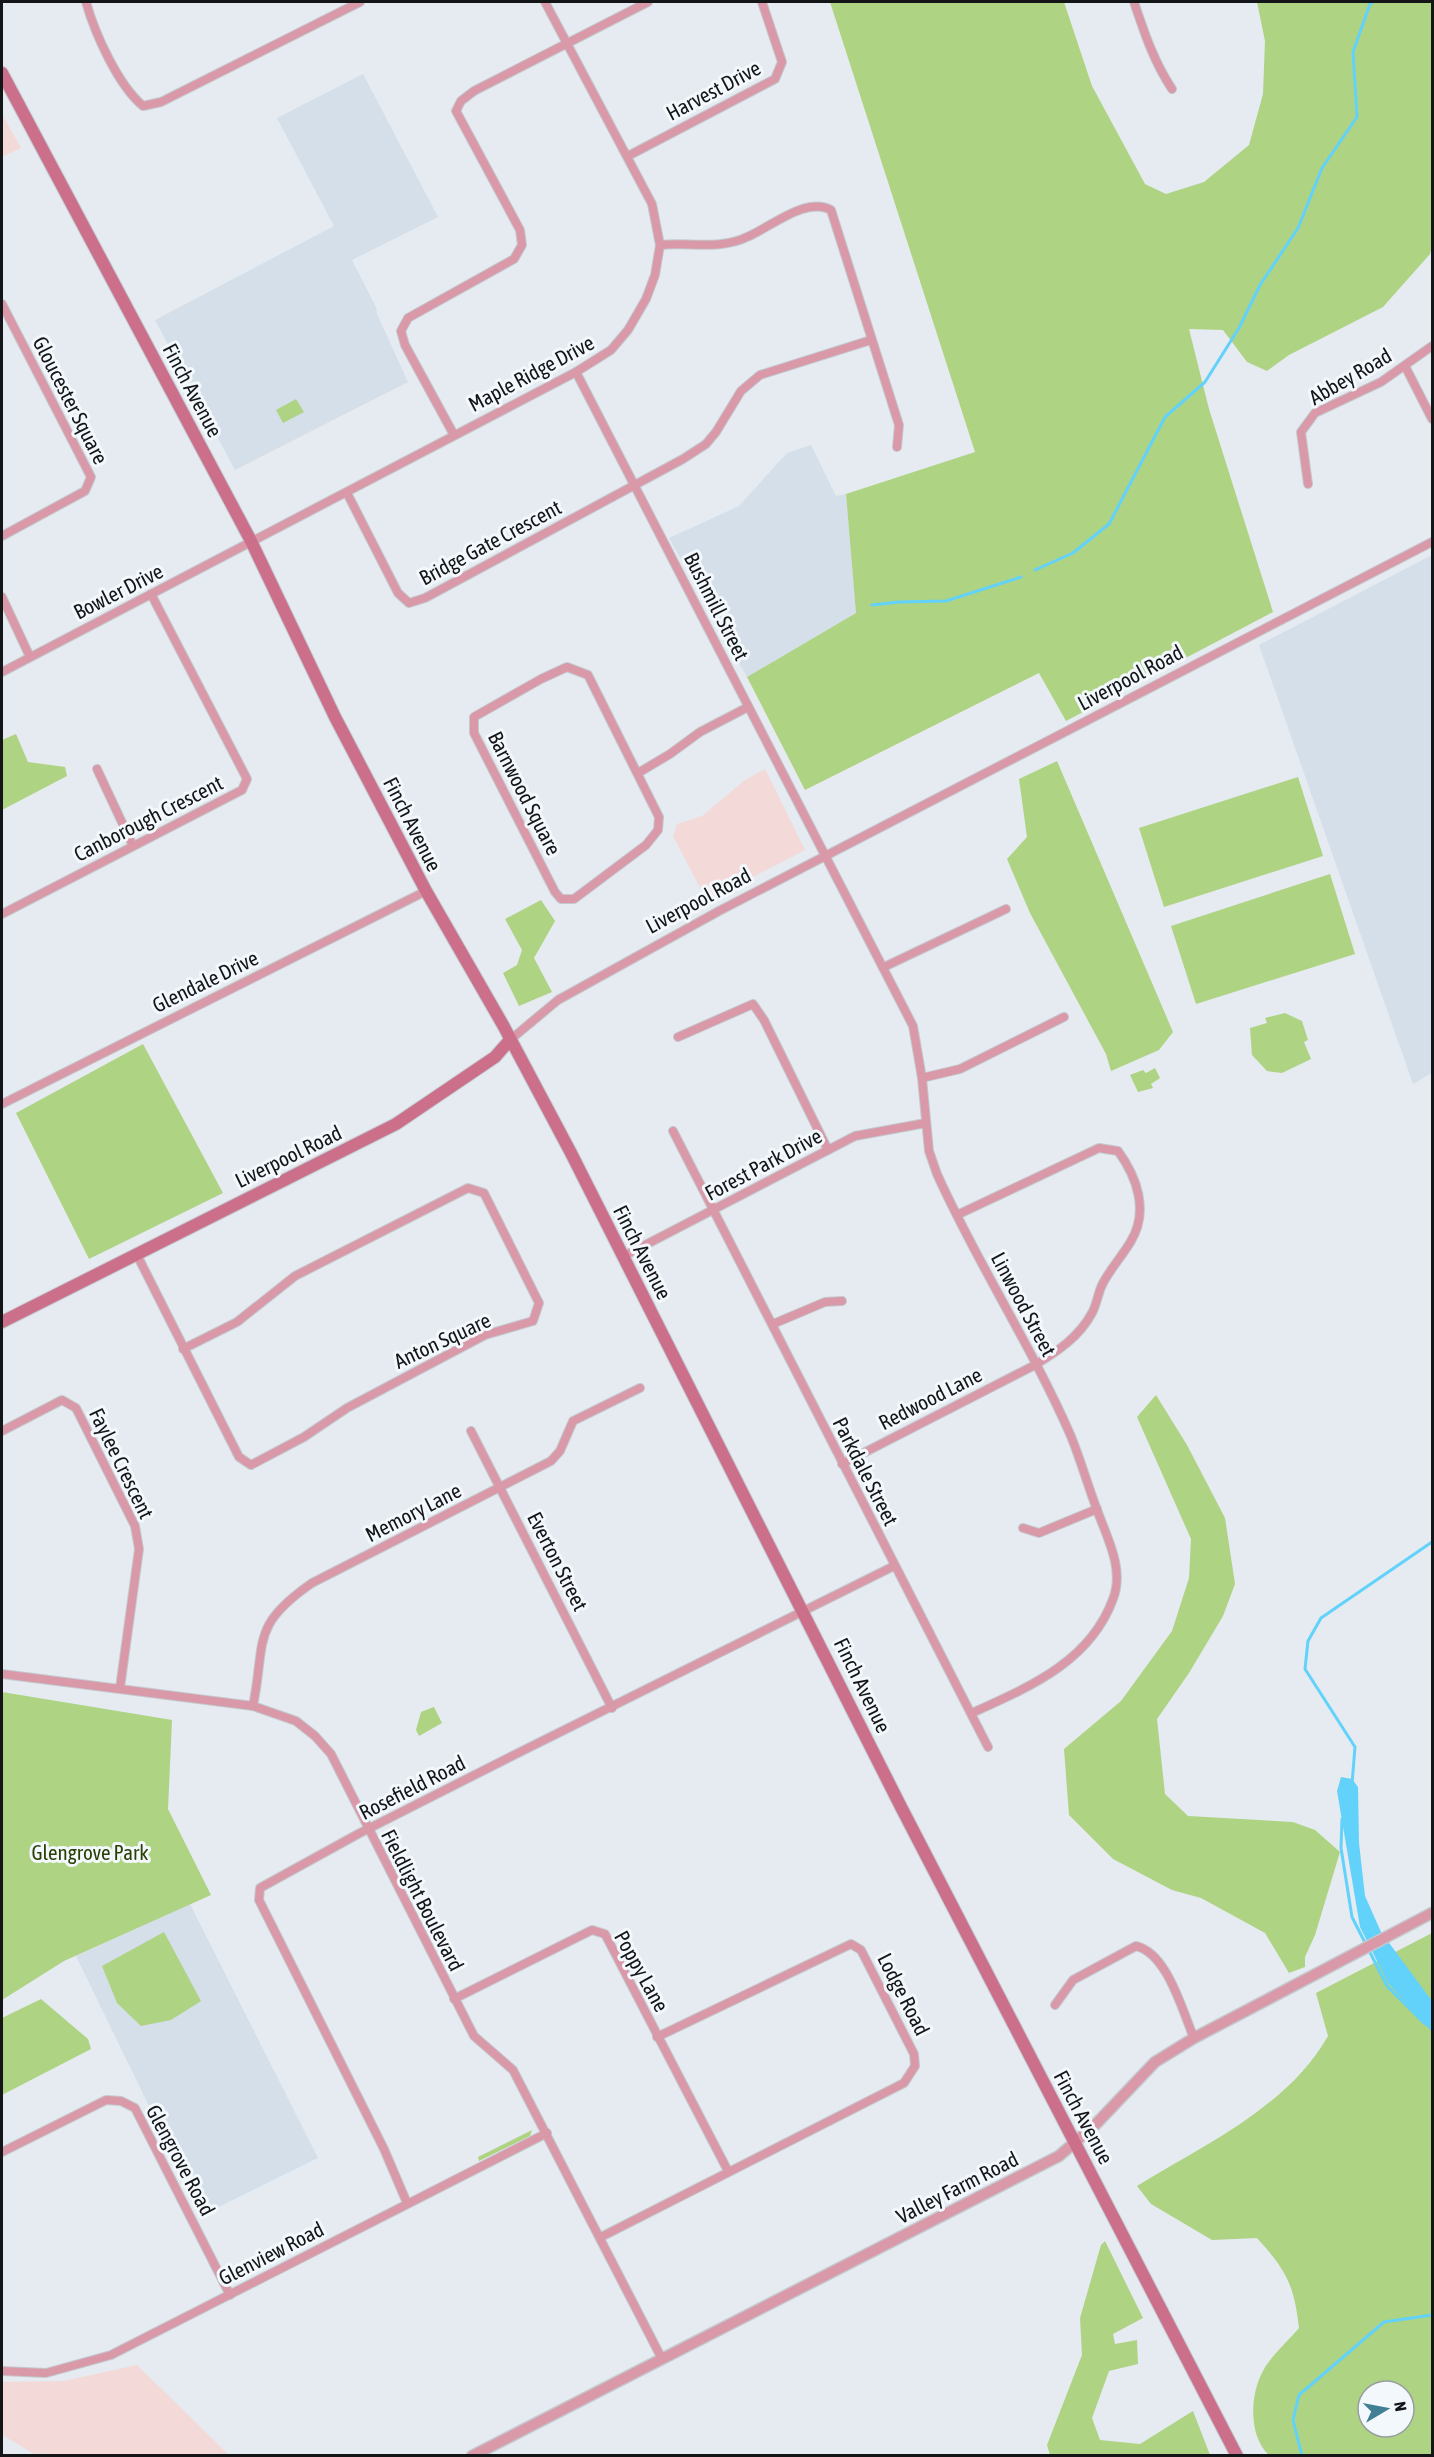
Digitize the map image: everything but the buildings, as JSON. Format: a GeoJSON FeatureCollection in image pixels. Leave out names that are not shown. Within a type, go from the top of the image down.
{"type":"FeatureCollection","features":[{"type":"Feature","properties":{"kind":"main road","name":"Finch Avenue"},"geometry":{"type":"LineString","coordinates":[[2,73],[251,541],[335,717],[426,891],[510,1040],[624,1256],[900,1805],[1237,2456]]}},
{"type":"Feature","properties":{"kind":"main road","name":"Liverpool Road"},"geometry":{"type":"LineString","coordinates":[[2,1322],[396,1124],[495,1057],[510,1040]]}},
{"type":"Feature","properties":{"kind":"street"},"geometry":{"type":"LineString","coordinates":[[86,2],[92,21],[130,95],[143,106],[161,102],[360,2]]}},
{"type":"Feature","properties":{"kind":"street","name":"Maple Ridge Drive"},"geometry":{"type":"LineString","coordinates":[[251,541],[576,372],[611,350],[628,330],[655,275],[660,245],[652,204],[545,2]]}},
{"type":"Feature","properties":{"kind":"street"},"geometry":{"type":"LineString","coordinates":[[454,435],[405,345],[401,331],[408,318],[514,259],[522,244],[516,222],[456,111],[460,100],[648,2]]}},
{"type":"Feature","properties":{"kind":"street","name":"Harvest Drive"},"geometry":{"type":"LineString","coordinates":[[628,156],[775,79],[782,62],[762,2]]}},
{"type":"Feature","properties":{"kind":"street"},"geometry":{"type":"LineString","coordinates":[[1134,2],[1148,44],[1161,73],[1172,89]]}},
{"type":"Feature","properties":{"kind":"street"},"geometry":{"type":"LineString","coordinates":[[660,245],[721,244],[744,239],[808,206],[821,205],[831,210],[898,425],[897,447]]}},
{"type":"Feature","properties":{"kind":"street","name":"Gloucester Square"},"geometry":{"type":"LineString","coordinates":[[2,304],[91,477],[86,491],[2,536]]}},
{"type":"Feature","properties":{"kind":"street"},"geometry":{"type":"LineString","coordinates":[[635,484],[706,444],[741,391],[760,375],[871,340]]}},
{"type":"Feature","properties":{"kind":"street","name":"Abbey Road"},"geometry":{"type":"LineString","coordinates":[[1308,484],[1301,432],[1315,414],[1381,382],[1432,346]]}},
{"type":"Feature","properties":{"kind":"street"},"geometry":{"type":"LineString","coordinates":[[1405,366],[1432,419]]}},
{"type":"Feature","properties":{"kind":"street","name":"Bushmill Street"},"geometry":{"type":"LineString","coordinates":[[576,372],[595,413],[635,484],[826,856]]}},
{"type":"Feature","properties":{"kind":"street","name":"Bridge Gate Crescent"},"geometry":{"type":"LineString","coordinates":[[347,493],[398,593],[409,603],[425,598],[635,484]]}},
{"type":"Feature","properties":{"kind":"street","name":"Bowler Drive"},"geometry":{"type":"LineString","coordinates":[[2,672],[251,541]]}},
{"type":"Feature","properties":{"kind":"street","name":"Liverpool Road"},"geometry":{"type":"LineString","coordinates":[[510,1040],[558,1000],[620,964],[1432,542]]}},
{"type":"Feature","properties":{"kind":"street","name":"Canborough Crescent"},"geometry":{"type":"LineString","coordinates":[[2,914],[242,790],[247,778],[151,594]]}},
{"type":"Feature","properties":{"kind":"street"},"geometry":{"type":"LineString","coordinates":[[2,597],[30,657]]}},
{"type":"Feature","properties":{"kind":"street","name":"Barnwood Square"},"geometry":{"type":"LineString","coordinates":[[567,667],[579,669],[588,675],[638,773],[659,817],[658,830],[646,845],[574,899],[561,898],[555,892],[474,733],[474,717],[567,667]]}},
{"type":"Feature","properties":{"kind":"street"},"geometry":{"type":"LineString","coordinates":[[638,773],[670,754],[700,732],[748,706]]}},
{"type":"Feature","properties":{"kind":"street"},"geometry":{"type":"LineString","coordinates":[[97,769],[133,846]]}},
{"type":"Feature","properties":{"kind":"street","name":"Linwood Street"},"geometry":{"type":"LineString","coordinates":[[826,856],[913,1026],[922,1078],[929,1151],[937,1174],[1070,1435],[1114,1554],[1117,1576],[1114,1597],[1104,1618],[1070,1660],[1050,1676],[972,1713]]}},
{"type":"Feature","properties":{"kind":"street","name":"Glendale Drive"},"geometry":{"type":"LineString","coordinates":[[2,1104],[426,891]]}},
{"type":"Feature","properties":{"kind":"street"},"geometry":{"type":"LineString","coordinates":[[884,967],[1006,909]]}},
{"type":"Feature","properties":{"kind":"street"},"geometry":{"type":"LineString","coordinates":[[678,1037],[753,1004],[764,1020],[828,1150]]}},
{"type":"Feature","properties":{"kind":"street"},"geometry":{"type":"LineString","coordinates":[[922,1078],[960,1068],[1064,1017]]}},
{"type":"Feature","properties":{"kind":"street","name":"Forest Park Drive"},"geometry":{"type":"LineString","coordinates":[[624,1256],[855,1136],[926,1123]]}},
{"type":"Feature","properties":{"kind":"street","name":"Parkdale Street"},"geometry":{"type":"LineString","coordinates":[[673,1131],[988,1747]]}},
{"type":"Feature","properties":{"kind":"street","name":"Redwood Lane"},"geometry":{"type":"LineString","coordinates":[[842,1464],[1035,1365],[1077,1335],[1093,1312],[1102,1284],[1133,1239],[1140,1217],[1138,1190],[1131,1169],[1118,1151],[1099,1148],[957,1215]]}},
{"type":"Feature","properties":{"kind":"street","name":"Anton Square"},"geometry":{"type":"LineString","coordinates":[[136,1253],[183,1349],[239,1457],[251,1464],[304,1437],[347,1408],[486,1335],[533,1321],[539,1303],[484,1193],[468,1188],[295,1276],[237,1322],[183,1349]]}},
{"type":"Feature","properties":{"kind":"street"},"geometry":{"type":"LineString","coordinates":[[773,1324],[825,1302],[842,1301]]}},
{"type":"Feature","properties":{"kind":"street","name":"Memory Lane"},"geometry":{"type":"LineString","coordinates":[[254,1706],[261,1641],[272,1618],[287,1600],[312,1583],[551,1461],[560,1451],[573,1421],[640,1388]]}},
{"type":"Feature","properties":{"kind":"street","name":"Faylee Crescent"},"geometry":{"type":"LineString","coordinates":[[2,1431],[62,1400],[76,1408],[135,1526],[139,1549],[120,1688]]}},
{"type":"Feature","properties":{"kind":"street","name":"Everton Street"},"geometry":{"type":"LineString","coordinates":[[471,1431],[612,1708]]}},
{"type":"Feature","properties":{"kind":"street"},"geometry":{"type":"LineString","coordinates":[[1023,1528],[1040,1533],[1097,1509]]}},
{"type":"Feature","properties":{"kind":"street","name":"Rosefield Road"},"geometry":{"type":"LineString","coordinates":[[407,2203],[384,2149],[259,1900],[260,1888],[514,1755],[894,1566]]}},
{"type":"Feature","properties":{"kind":"street","name":"Fieldlight Boulevard"},"geometry":{"type":"LineString","coordinates":[[2,1674],[254,1706],[296,1721],[315,1736],[331,1754],[474,2036],[513,2070],[662,2357]]}},
{"type":"Feature","properties":{"kind":"street","name":"Valley Farm Road"},"geometry":{"type":"LineString","coordinates":[[472,2456],[662,2357],[1007,2185],[1059,2156],[1076,2144],[1155,2062],[1194,2038],[1432,1913]]}},
{"type":"Feature","properties":{"kind":"street","name":"Poppy Lane"},"geometry":{"type":"LineString","coordinates":[[454,1999],[592,1930],[605,1934],[728,2171]]}},
{"type":"Feature","properties":{"kind":"street","name":"Lodge Road"},"geometry":{"type":"LineString","coordinates":[[601,2237],[904,2083],[915,2066],[914,2054],[861,1950],[851,1944],[657,2037]]}},
{"type":"Feature","properties":{"kind":"street"},"geometry":{"type":"LineString","coordinates":[[1055,2005],[1073,1980],[1136,1946],[1148,1949],[1161,1964],[1194,2038]]}},
{"type":"Feature","properties":{"kind":"street","name":"Glengrove Road"},"geometry":{"type":"LineString","coordinates":[[2,2152],[106,2100],[121,2101],[135,2108],[230,2295]]}},
{"type":"Feature","properties":{"kind":"street","name":"Glenview Road"},"geometry":{"type":"LineString","coordinates":[[2,2371],[46,2373],[111,2355],[547,2133]]}},
{"type":"Feature","properties":{"kind":"shaded area"},"geometry":{"type":"Polygon","coordinates":[[[363,74],[438,217],[352,260],[376,307],[377,314],[408,382],[235,470],[155,320],[334,226],[277,118],[363,74]]]}},
{"type":"Feature","properties":{"kind":"shaded area"},"geometry":{"type":"Polygon","coordinates":[[[2,114],[21,148],[2,157],[2,114]]]}},
{"type":"Feature","properties":{"kind":"shaded area"},"geometry":{"type":"Polygon","coordinates":[[[811,445],[836,496],[846,494],[856,613],[747,677],[669,538],[739,506],[787,453],[811,445]]]}},
{"type":"Feature","properties":{"kind":"shaded area"},"geometry":{"type":"Polygon","coordinates":[[[1432,555],[1432,1073],[1413,1084],[1259,645],[1432,555]]]}},
{"type":"Feature","properties":{"kind":"shaded area"},"geometry":{"type":"Polygon","coordinates":[[[765,769],[805,850],[707,901],[673,836],[677,824],[702,816],[745,780],[765,769]]]}},
{"type":"Feature","properties":{"kind":"shaded area"},"geometry":{"type":"Polygon","coordinates":[[[190,1904],[318,2158],[202,2215],[76,1956],[190,1904]]]}},
{"type":"Feature","properties":{"kind":"shaded area"},"geometry":{"type":"Polygon","coordinates":[[[137,2365],[229,2455],[36,2455],[2,2435],[2,2382],[64,2381],[137,2365]]]}},
{"type":"Feature","properties":{"kind":"green space"},"geometry":{"type":"Polygon","coordinates":[[[830,2],[1064,2],[1092,86],[1145,184],[1166,194],[1204,182],[1249,145],[1263,94],[1265,41],[1257,2],[1432,2],[1432,245],[1430,254],[1383,307],[1289,355],[1267,371],[1247,362],[1223,330],[1189,329],[1209,409],[1273,612],[1066,721],[1039,673],[805,790],[747,677],[856,613],[846,494],[975,452],[830,2]]]}},
{"type":"Feature","properties":{"kind":"green space"},"geometry":{"type":"Polygon","coordinates":[[[296,399],[304,412],[283,423],[276,410],[296,399]]]}},
{"type":"Feature","properties":{"kind":"green space"},"geometry":{"type":"Polygon","coordinates":[[[16,734],[28,762],[65,767],[67,776],[2,810],[2,740],[16,734]]]}},
{"type":"Feature","properties":{"kind":"green space"},"geometry":{"type":"Polygon","coordinates":[[[1057,761],[1173,1032],[1159,1050],[1111,1071],[1106,1054],[1030,913],[1007,859],[1027,837],[1019,779],[1057,761]]]}},
{"type":"Feature","properties":{"kind":"green space"},"geometry":{"type":"Polygon","coordinates":[[[1298,777],[1323,856],[1164,907],[1139,828],[1298,777]]]}},
{"type":"Feature","properties":{"kind":"green space"},"geometry":{"type":"Polygon","coordinates":[[[1330,874],[1355,954],[1196,1004],[1171,926],[1330,874]]]}},
{"type":"Feature","properties":{"kind":"green space"},"geometry":{"type":"Polygon","coordinates":[[[541,900],[555,921],[534,958],[552,992],[519,1006],[503,973],[517,965],[522,950],[505,919],[541,900]]]}},
{"type":"Feature","properties":{"kind":"green space"},"geometry":{"type":"Polygon","coordinates":[[[1285,1013],[1302,1021],[1308,1040],[1304,1042],[1311,1059],[1282,1073],[1267,1071],[1252,1055],[1250,1028],[1267,1023],[1265,1018],[1285,1013]]]}},
{"type":"Feature","properties":{"kind":"green space"},"geometry":{"type":"Polygon","coordinates":[[[143,1044],[223,1193],[89,1259],[16,1113],[143,1044]]]}},
{"type":"Feature","properties":{"kind":"green space"},"geometry":{"type":"Polygon","coordinates":[[[1155,1068],[1160,1078],[1151,1084],[1153,1088],[1138,1092],[1130,1075],[1143,1070],[1146,1073],[1155,1068]]]}},
{"type":"Feature","properties":{"kind":"green space"},"geometry":{"type":"Polygon","coordinates":[[[1156,1395],[1187,1445],[1225,1518],[1235,1584],[1223,1616],[1189,1673],[1157,1719],[1165,1794],[1188,1816],[1293,1822],[1315,1830],[1340,1852],[1315,1935],[1305,1957],[1305,1967],[1289,1973],[1265,1933],[1201,1898],[1172,1890],[1113,1859],[1069,1815],[1064,1749],[1121,1701],[1172,1631],[1189,1578],[1191,1539],[1137,1417],[1156,1395]]]}},
{"type":"Feature","properties":{"kind":"green space","name":"Glengrove Park"},"geometry":{"type":"Polygon","coordinates":[[[2,1692],[172,1720],[168,1809],[211,1895],[64,1961],[2,2000],[2,1692]]]}},
{"type":"Feature","properties":{"kind":"green space"},"geometry":{"type":"Polygon","coordinates":[[[434,1707],[442,1723],[419,1736],[416,1730],[421,1712],[434,1707]]]}},
{"type":"Feature","properties":{"kind":"green space"},"geometry":{"type":"Polygon","coordinates":[[[164,1932],[201,2001],[171,2020],[141,2026],[117,2003],[102,1966],[164,1932]]]}},
{"type":"Feature","properties":{"kind":"green space"},"geometry":{"type":"Polygon","coordinates":[[[1432,1933],[1432,2455],[1269,2455],[1257,2437],[1254,2426],[1254,2403],[1259,2380],[1266,2365],[1299,2328],[1287,2278],[1257,2238],[1212,2240],[1151,2204],[1137,2186],[1216,2139],[1268,2104],[1291,2084],[1328,2036],[1316,1993],[1432,1933]]]}},
{"type":"Feature","properties":{"kind":"green space"},"geometry":{"type":"Polygon","coordinates":[[[41,1999],[88,2039],[91,2049],[2,2095],[2,2018],[41,1999]]]}},
{"type":"Feature","properties":{"kind":"green space"},"geometry":{"type":"Polygon","coordinates":[[[532,2130],[530,2136],[479,2161],[478,2157],[532,2130]]]}},
{"type":"Feature","properties":{"kind":"green space"},"geometry":{"type":"Polygon","coordinates":[[[1105,2241],[1143,2318],[1113,2334],[1115,2344],[1137,2340],[1138,2364],[1109,2371],[1092,2418],[1100,2440],[1140,2444],[1193,2411],[1210,2455],[1050,2455],[1047,2445],[1082,2355],[1080,2318],[1101,2245],[1105,2241]]]}},
{"type":"Feature","properties":{"kind":"water"},"geometry":{"type":"Polygon","coordinates":[[[1341,1777],[1352,1779],[1358,1787],[1359,1843],[1365,1896],[1381,1932],[1432,2001],[1432,2032],[1388,1983],[1360,1927],[1337,1791],[1341,1777]]]}},
{"type":"Feature","properties":{"kind":"waterway"},"geometry":{"type":"LineString","coordinates":[[1035,570],[1073,553],[1109,524],[1165,417],[1205,382],[1239,328],[1260,285],[1298,228],[1322,168],[1357,117],[1353,52],[1370,4],[1373,2]]}},
{"type":"Feature","properties":{"kind":"waterway"},"geometry":{"type":"LineString","coordinates":[[872,605],[946,601],[1021,577]]}},
{"type":"Feature","properties":{"kind":"waterway"},"geometry":{"type":"LineString","coordinates":[[1352,1784],[1355,1747],[1305,1669],[1308,1641],[1321,1618],[1432,1542]]}},
{"type":"Feature","properties":{"kind":"waterway"},"geometry":{"type":"LineString","coordinates":[[1342,1819],[1341,1848],[1352,1917],[1387,1986],[1425,2024]]}},
{"type":"Feature","properties":{"kind":"waterway"},"geometry":{"type":"LineString","coordinates":[[1302,2456],[1293,2420],[1299,2395],[1384,2322],[1432,2315]]}}]}
